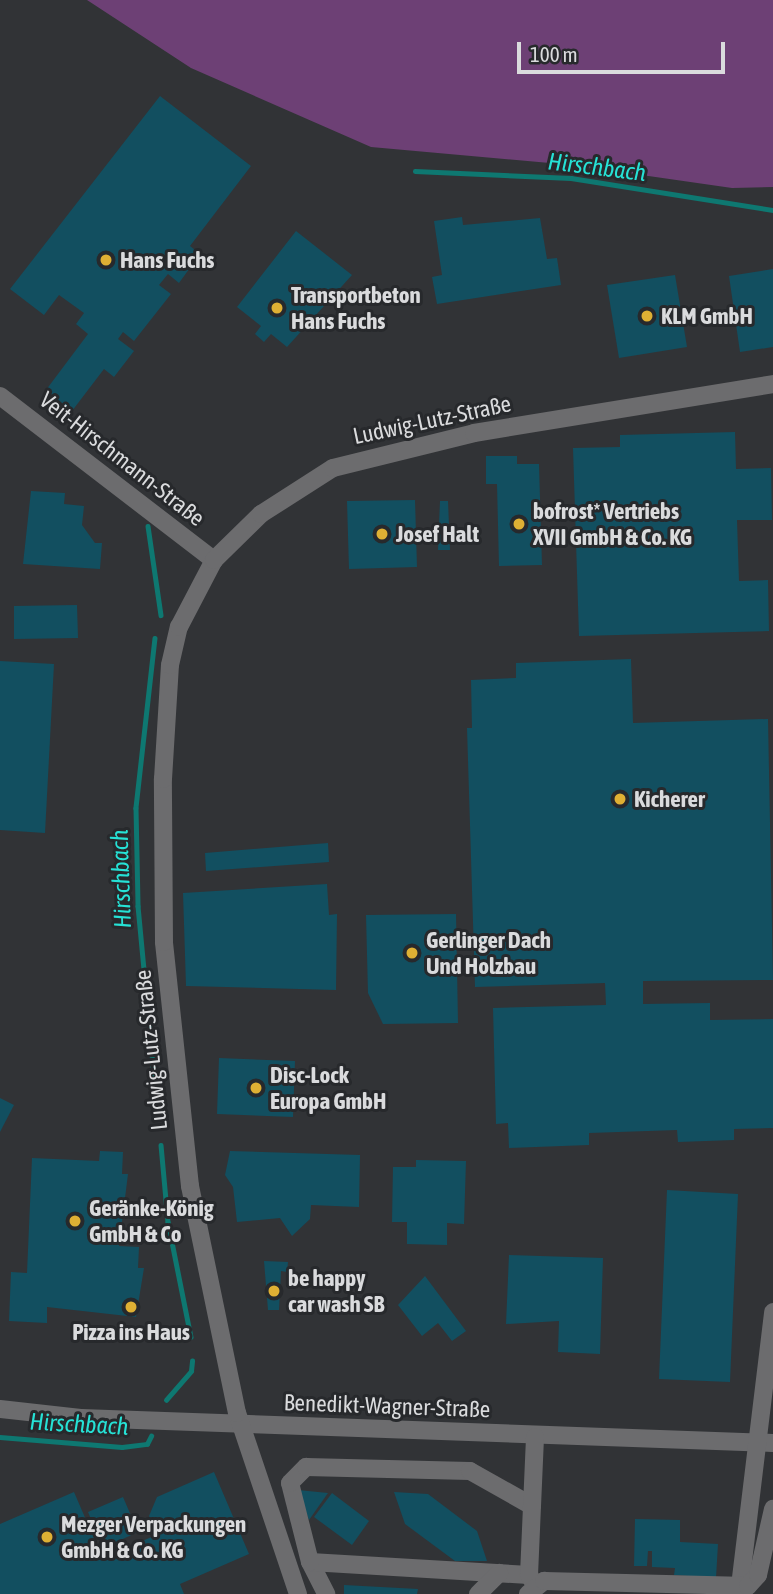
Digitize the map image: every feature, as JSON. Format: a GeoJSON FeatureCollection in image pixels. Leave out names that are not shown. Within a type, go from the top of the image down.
{"type":"FeatureCollection","features":[{"type":"Feature","properties":{"kind":"street","name":"Ludwig-Lutz-Straße"},"geometry":{"type":"LineString","coordinates":[[298,1594],[241,1424],[190,1186],[164,942],[163,779],[170,665],[178,627],[214,560],[261,514],[311,478],[352,461],[474,433],[773,384]]}},
{"type":"Feature","properties":{"kind":"street","name":"Veit-Hirschmann-Straße"},"geometry":{"type":"LineString","coordinates":[[0,396],[214,560]]}},
{"type":"Feature","properties":{"kind":"street"},"geometry":{"type":"LineString","coordinates":[[740,1586],[764,1443],[773,1312]]}},
{"type":"Feature","properties":{"kind":"street","name":"Benedikt-Wagner-Straße"},"geometry":{"type":"LineString","coordinates":[[0,1409],[81,1418],[535,1437],[764,1443]]}},
{"type":"Feature","properties":{"kind":"street"},"geometry":{"type":"LineString","coordinates":[[530,1585],[535,1437]]}},
{"type":"Feature","properties":{"kind":"street"},"geometry":{"type":"LineString","coordinates":[[326,1594],[310,1562],[290,1483],[306,1467],[470,1471],[532,1506]]}},
{"type":"Feature","properties":{"kind":"street"},"geometry":{"type":"LineString","coordinates":[[310,1562],[499,1573],[530,1585],[740,1586],[758,1575],[773,1509]]}},
{"type":"Feature","properties":{"kind":"street"},"geometry":{"type":"LineString","coordinates":[[478,1594],[499,1573]]}},
{"type":"Feature","properties":{"kind":"shaded area"},"geometry":{"type":"Polygon","coordinates":[[[87,0],[773,0],[773,187],[732,188],[572,165],[371,147],[191,68],[87,0]]]}},
{"type":"Feature","properties":{"kind":"building","name":"Hans Fuchs"},"geometry":{"type":"Polygon","coordinates":[[[160,96],[251,166],[190,246],[200,254],[179,283],[168,274],[159,285],[171,294],[134,341],[123,332],[118,339],[134,351],[114,377],[104,369],[72,411],[46,390],[88,334],[76,324],[84,313],[59,295],[44,315],[10,289],[160,96]]]}},
{"type":"Feature","properties":{"kind":"building"},"geometry":{"type":"Polygon","coordinates":[[[462,217],[463,225],[540,218],[547,259],[557,258],[561,285],[437,304],[432,277],[442,275],[434,221],[462,217]]]}},
{"type":"Feature","properties":{"kind":"building"},"geometry":{"type":"Polygon","coordinates":[[[296,231],[352,275],[287,347],[271,334],[264,342],[255,334],[261,326],[237,307],[296,231]]]}},
{"type":"Feature","properties":{"kind":"building"},"geometry":{"type":"Polygon","coordinates":[[[773,269],[773,347],[740,352],[729,276],[773,269]]]}},
{"type":"Feature","properties":{"kind":"building","name":"KLM GmbH"},"geometry":{"type":"Polygon","coordinates":[[[675,275],[687,347],[619,358],[607,285],[675,275]]]}},
{"type":"Feature","properties":{"kind":"building"},"geometry":{"type":"Polygon","coordinates":[[[735,432],[736,469],[771,468],[772,520],[737,520],[739,581],[768,580],[769,631],[579,636],[573,448],[620,447],[620,435],[735,432]]]}},
{"type":"Feature","properties":{"kind":"building","name":"bofrost* Vertriebs XVII GmbH & Co. KG"},"geometry":{"type":"Polygon","coordinates":[[[486,456],[517,456],[517,464],[539,464],[542,565],[499,566],[497,484],[486,484],[486,456]]]}},
{"type":"Feature","properties":{"kind":"building"},"geometry":{"type":"Polygon","coordinates":[[[31,491],[65,493],[64,504],[84,506],[82,525],[95,543],[102,543],[100,569],[23,564],[31,491]]]}},
{"type":"Feature","properties":{"kind":"building","name":"Josef Halt"},"geometry":{"type":"Polygon","coordinates":[[[415,500],[417,567],[349,569],[347,501],[415,500]]]}},
{"type":"Feature","properties":{"kind":"building"},"geometry":{"type":"Polygon","coordinates":[[[440,501],[448,501],[450,550],[438,550],[440,501]]]}},
{"type":"Feature","properties":{"kind":"building"},"geometry":{"type":"Polygon","coordinates":[[[77,605],[78,638],[14,639],[14,606],[77,605]]]}},
{"type":"Feature","properties":{"kind":"building","name":"Kicherer"},"geometry":{"type":"Polygon","coordinates":[[[631,659],[633,723],[768,719],[773,980],[643,981],[643,1004],[710,1003],[710,1020],[773,1019],[773,1128],[734,1129],[734,1140],[678,1142],[677,1130],[589,1133],[589,1145],[509,1148],[508,1123],[496,1124],[493,1008],[606,1005],[605,983],[475,987],[467,728],[472,728],[471,680],[516,678],[516,663],[631,659]]]}},
{"type":"Feature","properties":{"kind":"building"},"geometry":{"type":"Polygon","coordinates":[[[0,661],[54,664],[45,833],[0,830],[0,661]]]}},
{"type":"Feature","properties":{"kind":"building"},"geometry":{"type":"Polygon","coordinates":[[[328,843],[329,862],[206,871],[205,853],[328,843]]]}},
{"type":"Feature","properties":{"kind":"building"},"geometry":{"type":"Polygon","coordinates":[[[327,884],[329,915],[337,914],[336,990],[186,986],[183,893],[327,884]]]}},
{"type":"Feature","properties":{"kind":"building","name":"Gerlinger Dach Und Holzbau"},"geometry":{"type":"Polygon","coordinates":[[[456,914],[458,1023],[383,1024],[368,993],[366,915],[456,914]]]}},
{"type":"Feature","properties":{"kind":"building","name":"Disc-Lock Europa GmbH"},"geometry":{"type":"Polygon","coordinates":[[[219,1058],[295,1061],[293,1117],[217,1114],[219,1058]]]}},
{"type":"Feature","properties":{"kind":"building"},"geometry":{"type":"Polygon","coordinates":[[[0,1098],[14,1105],[0,1132],[0,1098]]]}},
{"type":"Feature","properties":{"kind":"building","name":"Geränke-König GmbH & Co"},"geometry":{"type":"Polygon","coordinates":[[[100,1151],[123,1152],[122,1174],[128,1174],[119,1246],[139,1247],[138,1268],[144,1268],[136,1317],[47,1307],[47,1323],[9,1321],[11,1272],[27,1273],[32,1158],[99,1161],[100,1151]]]}},
{"type":"Feature","properties":{"kind":"building"},"geometry":{"type":"Polygon","coordinates":[[[230,1151],[360,1155],[359,1207],[311,1205],[310,1219],[292,1236],[280,1218],[237,1222],[233,1187],[225,1175],[230,1151]]]}},
{"type":"Feature","properties":{"kind":"building"},"geometry":{"type":"Polygon","coordinates":[[[416,1160],[466,1161],[464,1224],[447,1223],[447,1245],[407,1244],[407,1222],[392,1222],[393,1167],[416,1167],[416,1160]]]}},
{"type":"Feature","properties":{"kind":"building"},"geometry":{"type":"Polygon","coordinates":[[[667,1190],[738,1194],[730,1382],[659,1379],[667,1190]]]}},
{"type":"Feature","properties":{"kind":"building"},"geometry":{"type":"Polygon","coordinates":[[[509,1255],[603,1258],[600,1354],[558,1352],[559,1321],[506,1324],[509,1255]]]}},
{"type":"Feature","properties":{"kind":"building"},"geometry":{"type":"Polygon","coordinates":[[[264,1261],[288,1262],[287,1272],[281,1271],[279,1310],[268,1310],[264,1261]]]}},
{"type":"Feature","properties":{"kind":"building"},"geometry":{"type":"Polygon","coordinates":[[[425,1276],[466,1331],[452,1341],[438,1323],[422,1336],[398,1305],[425,1276]]]}},
{"type":"Feature","properties":{"kind":"building"},"geometry":{"type":"Polygon","coordinates":[[[214,1472],[249,1554],[180,1584],[184,1594],[0,1594],[0,1524],[74,1492],[99,1550],[103,1548],[88,1512],[123,1497],[138,1532],[114,1543],[118,1552],[158,1534],[149,1516],[157,1497],[214,1472]]]}},
{"type":"Feature","properties":{"kind":"building"},"geometry":{"type":"Polygon","coordinates":[[[298,1490],[328,1493],[309,1520],[298,1490]]]}},
{"type":"Feature","properties":{"kind":"building"},"geometry":{"type":"Polygon","coordinates":[[[394,1492],[428,1494],[477,1531],[487,1561],[455,1561],[405,1524],[394,1492]]]}},
{"type":"Feature","properties":{"kind":"building"},"geometry":{"type":"Polygon","coordinates":[[[332,1493],[369,1521],[352,1545],[314,1517],[332,1493]]]}},
{"type":"Feature","properties":{"kind":"building"},"geometry":{"type":"Polygon","coordinates":[[[635,1519],[680,1520],[680,1542],[718,1544],[716,1578],[674,1575],[675,1568],[652,1567],[652,1551],[648,1551],[647,1566],[634,1566],[635,1519]]]}},
{"type":"Feature","properties":{"kind":"building"},"geometry":{"type":"Polygon","coordinates":[[[344,1585],[418,1589],[417,1594],[344,1594],[344,1585]]]}},
{"type":"Feature","properties":{"kind":"waterway","name":"Hirschbach"},"geometry":{"type":"LineString","coordinates":[[415,171],[571,178],[773,210]]}},
{"type":"Feature","properties":{"kind":"waterway","name":"Hirschbach"},"geometry":{"type":"LineString","coordinates":[[148,526],[161,615]]}},
{"type":"Feature","properties":{"kind":"waterway","name":"Hirschbach"},"geometry":{"type":"LineString","coordinates":[[155,638],[136,808],[138,906],[158,1119]]}},
{"type":"Feature","properties":{"kind":"waterway","name":"Hirschbach"},"geometry":{"type":"LineString","coordinates":[[161,1145],[168,1222],[191,1337]]}},
{"type":"Feature","properties":{"kind":"waterway","name":"Hirschbach"},"geometry":{"type":"LineString","coordinates":[[166,1400],[191,1371],[192,1361]]}},
{"type":"Feature","properties":{"kind":"waterway","name":"Hirschbach"},"geometry":{"type":"LineString","coordinates":[[0,1437],[122,1447],[147,1444],[151,1436]]}},
{"type":"Feature","properties":{"kind":"place","name":"Hans Fuchs"},"geometry":{"type":"Point","coordinates":[106,260]}},
{"type":"Feature","properties":{"kind":"place","name":"Transportbeton Hans Fuchs"},"geometry":{"type":"Point","coordinates":[277,308]}},
{"type":"Feature","properties":{"kind":"place","name":"KLM GmbH"},"geometry":{"type":"Point","coordinates":[647,316]}},
{"type":"Feature","properties":{"kind":"place","name":"bofrost* Vertriebs XVII GmbH & Co. KG"},"geometry":{"type":"Point","coordinates":[519,524]}},
{"type":"Feature","properties":{"kind":"place","name":"Josef Halt"},"geometry":{"type":"Point","coordinates":[382,534]}},
{"type":"Feature","properties":{"kind":"place","name":"Kicherer"},"geometry":{"type":"Point","coordinates":[620,799]}},
{"type":"Feature","properties":{"kind":"place","name":"Gerlinger Dach Und Holzbau"},"geometry":{"type":"Point","coordinates":[412,953]}},
{"type":"Feature","properties":{"kind":"place","name":"Disc-Lock Europa GmbH"},"geometry":{"type":"Point","coordinates":[256,1088]}},
{"type":"Feature","properties":{"kind":"place","name":"Geränke-König GmbH & Co"},"geometry":{"type":"Point","coordinates":[75,1221]}},
{"type":"Feature","properties":{"kind":"place","name":"be happy car wash SB"},"geometry":{"type":"Point","coordinates":[274,1291]}},
{"type":"Feature","properties":{"kind":"place","name":"Pizza ins Haus"},"geometry":{"type":"Point","coordinates":[131,1307]}},
{"type":"Feature","properties":{"kind":"place","name":"Mezger Verpackungen GmbH & Co. KG"},"geometry":{"type":"Point","coordinates":[47,1537]}}]}
